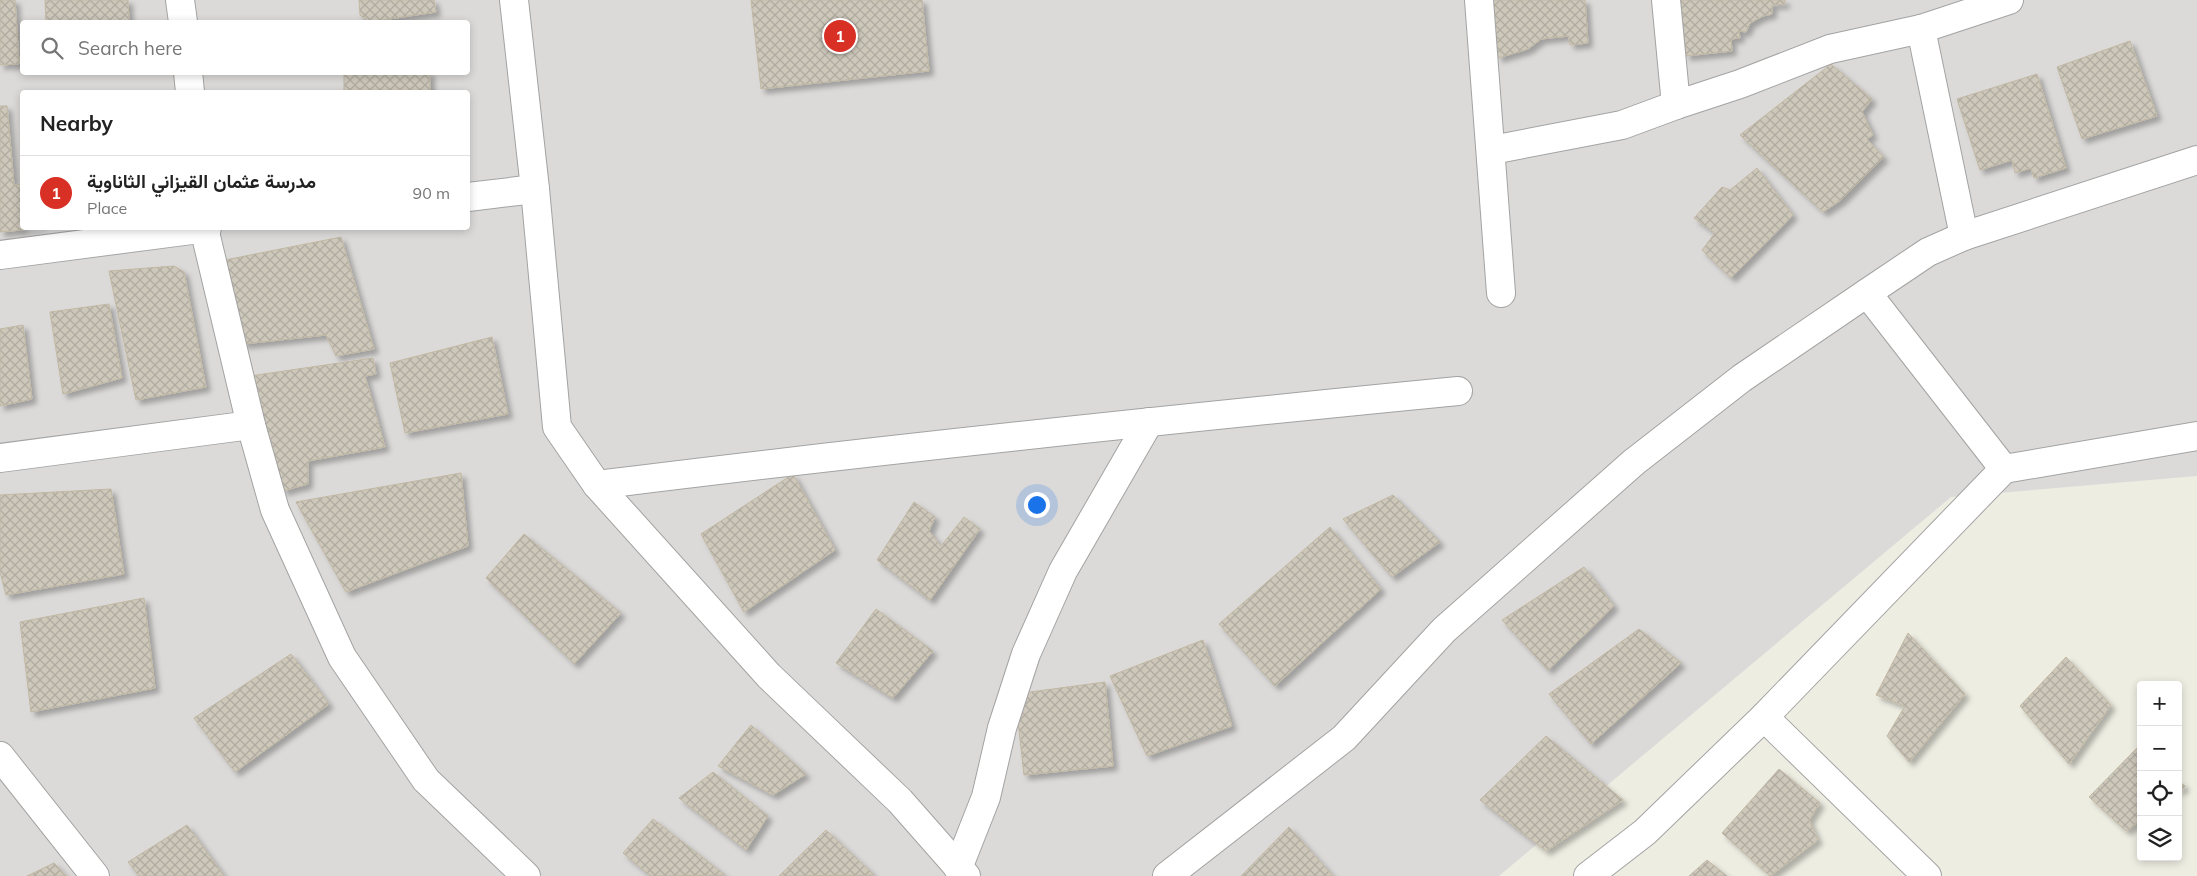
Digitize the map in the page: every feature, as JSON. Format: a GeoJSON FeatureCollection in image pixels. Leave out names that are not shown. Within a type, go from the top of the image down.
{"type":"FeatureCollection","features":[{"type":"Feature","properties":{"kind":"street"},"geometry":{"type":"LineString","coordinates":[[180,0],[183,20]]}},
{"type":"Feature","properties":{"kind":"street"},"geometry":{"type":"LineString","coordinates":[[514,0],[535,189],[557,427],[597,485],[769,676],[900,801],[962,872]]}},
{"type":"Feature","properties":{"kind":"street"},"geometry":{"type":"LineString","coordinates":[[1479,0],[1492,150],[1501,293]]}},
{"type":"Feature","properties":{"kind":"street"},"geometry":{"type":"LineString","coordinates":[[1666,0],[1676,105]]}},
{"type":"Feature","properties":{"kind":"street"},"geometry":{"type":"LineString","coordinates":[[1492,150],[1622,125],[1740,84],[1830,49],[1921,29],[2009,0]]}},
{"type":"Feature","properties":{"kind":"street"},"geometry":{"type":"LineString","coordinates":[[1921,29],[1964,236]]}},
{"type":"Feature","properties":{"kind":"street"},"geometry":{"type":"LineString","coordinates":[[188,75],[190,90]]}},
{"type":"Feature","properties":{"kind":"street"},"geometry":{"type":"LineString","coordinates":[[1167,876],[1344,738],[1444,630],[1634,462],[1742,378],[1928,252],[1964,236],[2197,160]]}},
{"type":"Feature","properties":{"kind":"street"},"geometry":{"type":"LineString","coordinates":[[470,197],[535,189]]}},
{"type":"Feature","properties":{"kind":"street"},"geometry":{"type":"LineString","coordinates":[[0,255],[190,230]]}},
{"type":"Feature","properties":{"kind":"street"},"geometry":{"type":"LineString","coordinates":[[205,230],[251,426],[275,510],[342,657],[426,780],[526,876]]}},
{"type":"Feature","properties":{"kind":"street"},"geometry":{"type":"LineString","coordinates":[[1867,293],[2004,469]]}},
{"type":"Feature","properties":{"kind":"street"},"geometry":{"type":"LineString","coordinates":[[597,485],[761,464],[1458,391]]}},
{"type":"Feature","properties":{"kind":"street"},"geometry":{"type":"LineString","coordinates":[[962,872],[986,797],[1002,728],[1026,654],[1063,571],[1149,422]]}},
{"type":"Feature","properties":{"kind":"street"},"geometry":{"type":"LineString","coordinates":[[0,458],[251,426]]}},
{"type":"Feature","properties":{"kind":"street"},"geometry":{"type":"LineString","coordinates":[[1588,876],[1645,832],[1764,717],[2004,469],[2197,436]]}},
{"type":"Feature","properties":{"kind":"street"},"geometry":{"type":"LineString","coordinates":[[1764,717],[1927,876]]}},
{"type":"Feature","properties":{"kind":"street"},"geometry":{"type":"LineString","coordinates":[[0,756],[95,876]]}},
{"type":"Feature","properties":{"kind":"shaded area"},"geometry":{"type":"Polygon","coordinates":[[[0,0],[2197,0],[2197,476],[1951,497],[1499,876],[0,876],[0,0]]]}},
{"type":"Feature","properties":{"kind":"building"},"geometry":{"type":"Polygon","coordinates":[[[0,0],[15,0],[19,64],[0,65],[0,0]]]}},
{"type":"Feature","properties":{"kind":"building"},"geometry":{"type":"Polygon","coordinates":[[[45,0],[128,0],[129,20],[46,20],[45,0]]]}},
{"type":"Feature","properties":{"kind":"building"},"geometry":{"type":"Polygon","coordinates":[[[359,0],[434,0],[436,12],[382,20],[366,20],[360,15],[359,0]]]}},
{"type":"Feature","properties":{"kind":"building"},"geometry":{"type":"Polygon","coordinates":[[[751,0],[922,0],[929,71],[761,89],[751,0]]]}},
{"type":"Feature","properties":{"kind":"building"},"geometry":{"type":"Polygon","coordinates":[[[1488,0],[1585,0],[1588,43],[1570,45],[1569,36],[1541,39],[1528,49],[1498,58],[1488,0]]]}},
{"type":"Feature","properties":{"kind":"building"},"geometry":{"type":"Polygon","coordinates":[[[1680,0],[1785,0],[1785,4],[1772,5],[1772,14],[1763,16],[1750,23],[1746,32],[1739,31],[1740,38],[1731,39],[1732,51],[1686,56],[1680,0]]]}},
{"type":"Feature","properties":{"kind":"building"},"geometry":{"type":"Polygon","coordinates":[[[2130,41],[2157,116],[2082,139],[2057,67],[2130,41]]]}},
{"type":"Feature","properties":{"kind":"building"},"geometry":{"type":"Polygon","coordinates":[[[1831,64],[1872,99],[1862,112],[1873,135],[1867,139],[1884,157],[1841,200],[1823,212],[1740,135],[1831,64]]]}},
{"type":"Feature","properties":{"kind":"building"},"geometry":{"type":"Polygon","coordinates":[[[2037,74],[2066,168],[2034,178],[2031,168],[2015,173],[2012,160],[1980,170],[1957,99],[2037,74]]]}},
{"type":"Feature","properties":{"kind":"building"},"geometry":{"type":"Polygon","coordinates":[[[344,75],[430,75],[430,90],[344,90],[344,75]]]}},
{"type":"Feature","properties":{"kind":"building"},"geometry":{"type":"Polygon","coordinates":[[[0,106],[7,106],[14,185],[20,184],[21,230],[0,232],[0,106]]]}},
{"type":"Feature","properties":{"kind":"building"},"geometry":{"type":"Polygon","coordinates":[[[1757,168],[1793,215],[1731,278],[1702,250],[1715,233],[1694,218],[1722,187],[1730,190],[1757,168]]]}},
{"type":"Feature","properties":{"kind":"building"},"geometry":{"type":"Polygon","coordinates":[[[341,237],[374,349],[336,356],[326,335],[243,344],[225,260],[341,237]]]}},
{"type":"Feature","properties":{"kind":"building"},"geometry":{"type":"Polygon","coordinates":[[[174,266],[184,272],[206,387],[136,400],[109,271],[174,266]]]}},
{"type":"Feature","properties":{"kind":"building"},"geometry":{"type":"Polygon","coordinates":[[[109,304],[122,378],[63,394],[50,312],[109,304]]]}},
{"type":"Feature","properties":{"kind":"building"},"geometry":{"type":"Polygon","coordinates":[[[23,325],[32,399],[0,406],[0,329],[23,325]]]}},
{"type":"Feature","properties":{"kind":"building"},"geometry":{"type":"Polygon","coordinates":[[[492,337],[508,414],[405,433],[390,363],[492,337]]]}},
{"type":"Feature","properties":{"kind":"building"},"geometry":{"type":"Polygon","coordinates":[[[373,358],[376,374],[365,376],[385,447],[308,461],[308,484],[283,491],[250,376],[373,358]]]}},
{"type":"Feature","properties":{"kind":"building"},"geometry":{"type":"Polygon","coordinates":[[[461,473],[468,546],[346,592],[296,502],[461,473]]]}},
{"type":"Feature","properties":{"kind":"building"},"geometry":{"type":"Polygon","coordinates":[[[793,474],[835,550],[744,612],[701,534],[793,474]]]}},
{"type":"Feature","properties":{"kind":"building"},"geometry":{"type":"Polygon","coordinates":[[[111,489],[124,574],[6,595],[0,572],[0,495],[111,489]]]}},
{"type":"Feature","properties":{"kind":"building"},"geometry":{"type":"Polygon","coordinates":[[[1393,495],[1440,542],[1392,577],[1343,519],[1393,495]]]}},
{"type":"Feature","properties":{"kind":"building"},"geometry":{"type":"Polygon","coordinates":[[[914,502],[935,517],[929,531],[941,546],[964,517],[980,529],[930,600],[877,560],[914,502]]]}},
{"type":"Feature","properties":{"kind":"building"},"geometry":{"type":"Polygon","coordinates":[[[1330,527],[1381,589],[1275,686],[1219,624],[1330,527]]]}},
{"type":"Feature","properties":{"kind":"building"},"geometry":{"type":"Polygon","coordinates":[[[524,534],[621,613],[574,664],[486,578],[524,534]]]}},
{"type":"Feature","properties":{"kind":"building"},"geometry":{"type":"Polygon","coordinates":[[[1584,567],[1614,606],[1548,670],[1502,620],[1584,567]]]}},
{"type":"Feature","properties":{"kind":"building"},"geometry":{"type":"Polygon","coordinates":[[[144,598],[155,688],[31,712],[20,622],[144,598]]]}},
{"type":"Feature","properties":{"kind":"building"},"geometry":{"type":"Polygon","coordinates":[[[876,609],[933,651],[893,698],[836,663],[876,609]]]}},
{"type":"Feature","properties":{"kind":"building"},"geometry":{"type":"Polygon","coordinates":[[[1639,629],[1681,663],[1591,744],[1549,694],[1639,629]]]}},
{"type":"Feature","properties":{"kind":"building"},"geometry":{"type":"Polygon","coordinates":[[[1908,633],[1965,694],[1909,762],[1887,736],[1905,706],[1876,695],[1908,633]]]}},
{"type":"Feature","properties":{"kind":"building"},"geometry":{"type":"Polygon","coordinates":[[[1203,640],[1232,726],[1147,756],[1110,676],[1203,640]]]}},
{"type":"Feature","properties":{"kind":"building"},"geometry":{"type":"Polygon","coordinates":[[[291,654],[329,704],[235,772],[194,718],[291,654]]]}},
{"type":"Feature","properties":{"kind":"building"},"geometry":{"type":"Polygon","coordinates":[[[2066,657],[2111,705],[2069,764],[2020,706],[2066,657]]]}},
{"type":"Feature","properties":{"kind":"building"},"geometry":{"type":"Polygon","coordinates":[[[1105,682],[1113,766],[1024,775],[1015,694],[1105,682]]]}},
{"type":"Feature","properties":{"kind":"building"},"geometry":{"type":"Polygon","coordinates":[[[751,725],[806,774],[773,795],[718,766],[751,725]]]}},
{"type":"Feature","properties":{"kind":"building"},"geometry":{"type":"Polygon","coordinates":[[[1546,736],[1623,800],[1546,851],[1480,800],[1546,736]]]}},
{"type":"Feature","properties":{"kind":"building"},"geometry":{"type":"Polygon","coordinates":[[[2137,748],[2137,823],[2126,831],[2089,797],[2137,748]]]}},
{"type":"Feature","properties":{"kind":"building"},"geometry":{"type":"Polygon","coordinates":[[[1779,769],[1820,803],[1809,820],[1818,840],[1770,876],[1722,833],[1779,769]]]}},
{"type":"Feature","properties":{"kind":"building"},"geometry":{"type":"Polygon","coordinates":[[[713,772],[768,816],[746,850],[679,798],[713,772]]]}},
{"type":"Feature","properties":{"kind":"building"},"geometry":{"type":"Polygon","coordinates":[[[653,819],[725,875],[651,876],[623,853],[653,819]]]}},
{"type":"Feature","properties":{"kind":"building"},"geometry":{"type":"Polygon","coordinates":[[[187,825],[224,876],[139,876],[128,862],[187,825]]]}},
{"type":"Feature","properties":{"kind":"building"},"geometry":{"type":"Polygon","coordinates":[[[1289,827],[1333,876],[1241,876],[1289,827]]]}},
{"type":"Feature","properties":{"kind":"building"},"geometry":{"type":"Polygon","coordinates":[[[826,830],[874,875],[779,876],[826,830]]]}},
{"type":"Feature","properties":{"kind":"building"},"geometry":{"type":"Polygon","coordinates":[[[1707,860],[1727,876],[1689,876],[1707,860]]]}},
{"type":"Feature","properties":{"kind":"building"},"geometry":{"type":"Polygon","coordinates":[[[54,863],[66,876],[27,876],[54,863]]]}},
{"type":"Feature","properties":{"kind":"place","name":"مدرسة عثمان القيزاني الثاناوية"},"geometry":{"type":"Point","coordinates":[840,36]}}]}
